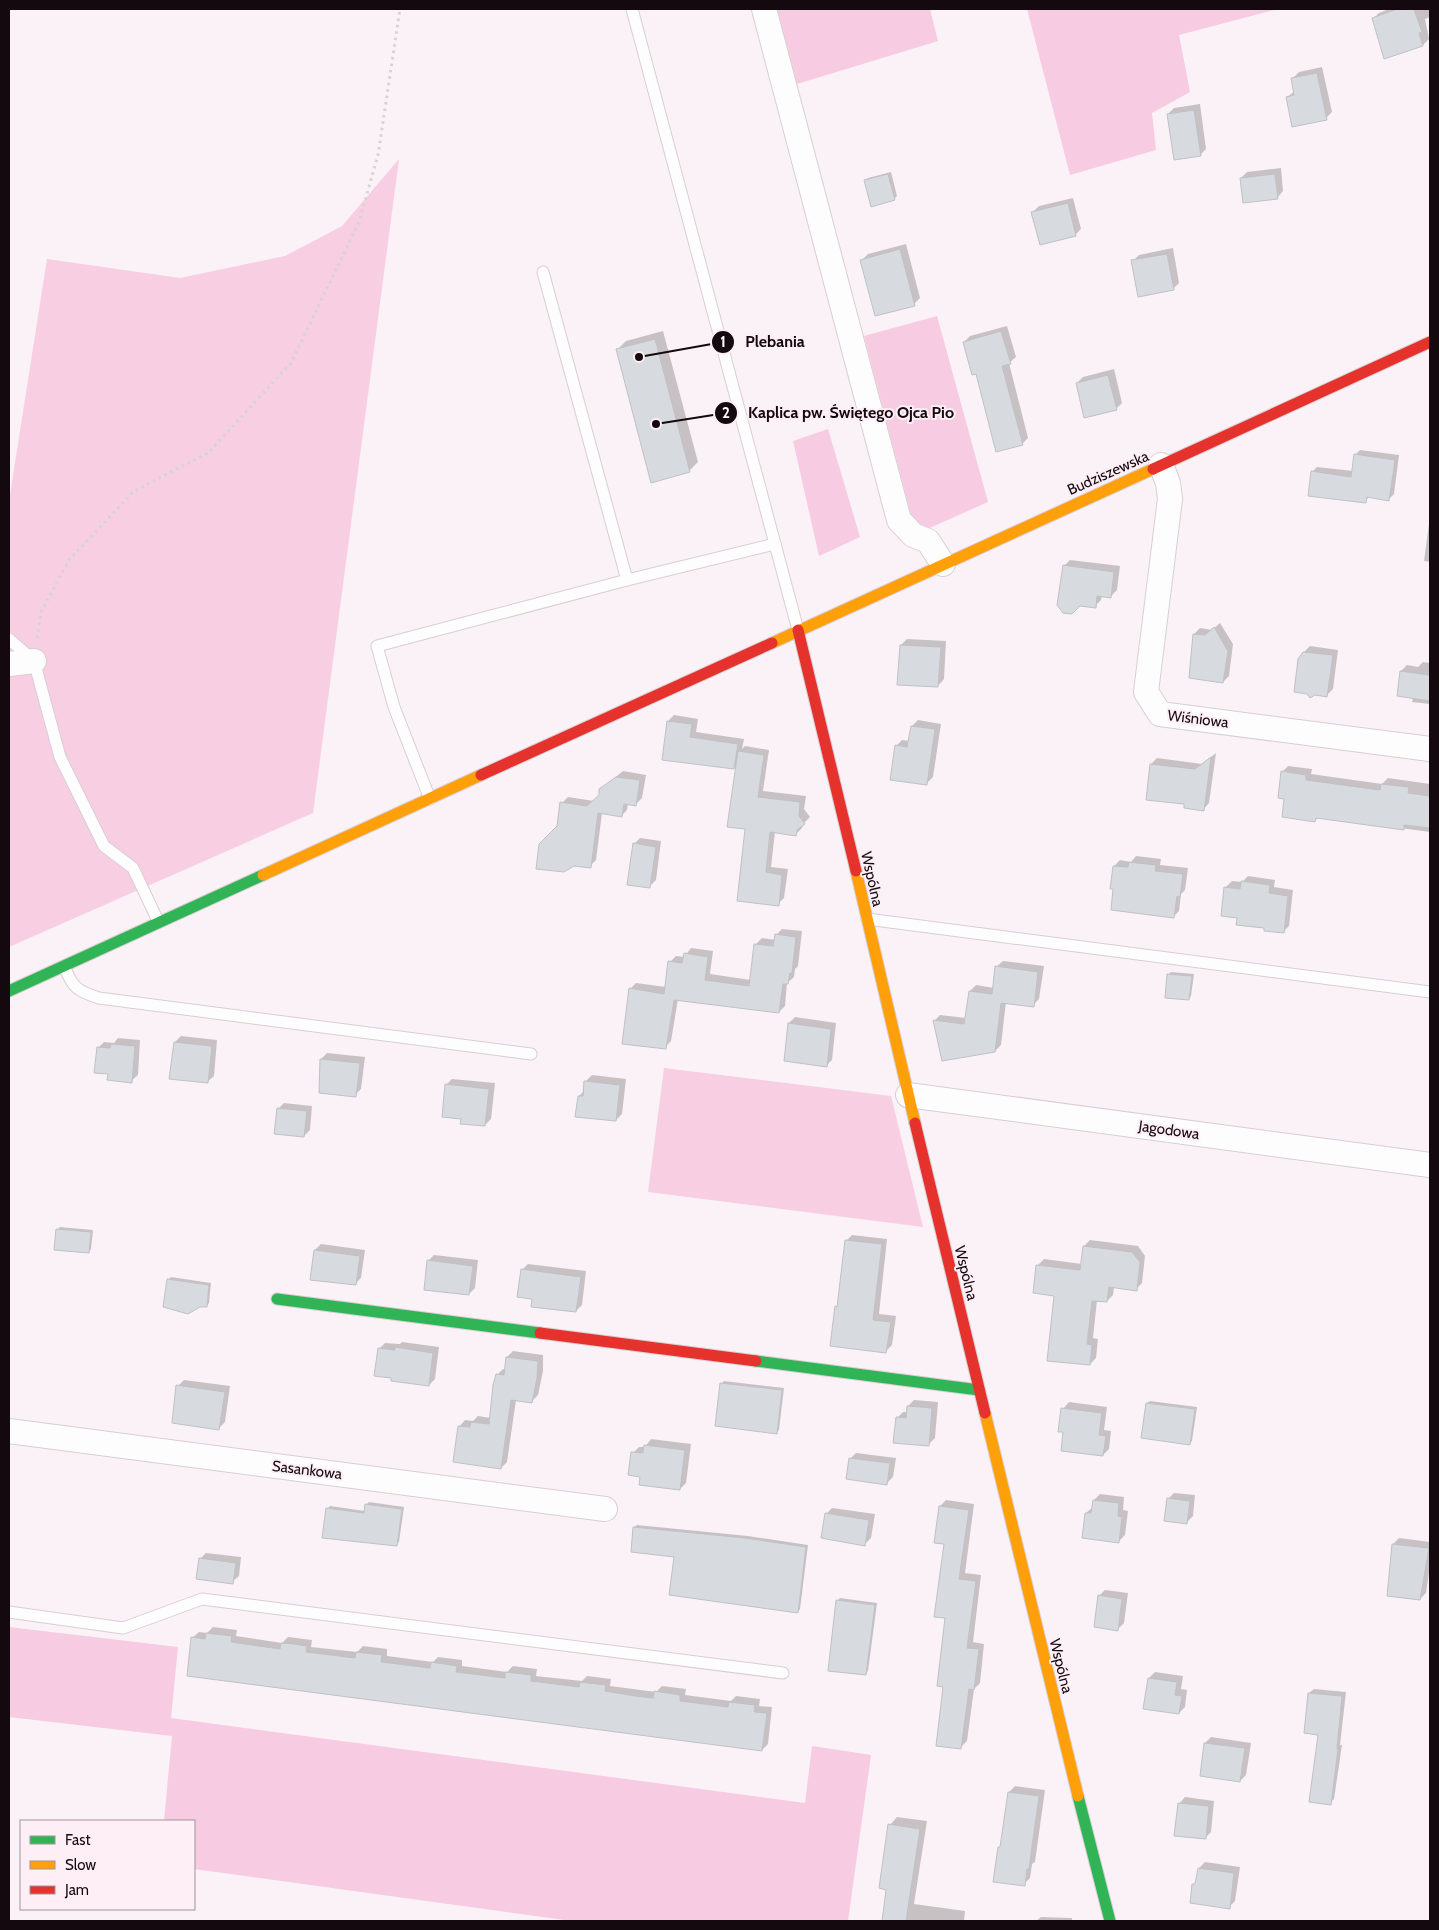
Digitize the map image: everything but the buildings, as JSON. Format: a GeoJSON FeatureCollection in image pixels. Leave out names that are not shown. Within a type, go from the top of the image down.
{"type":"FeatureCollection","features":[{"type":"Feature","properties":{"kind":"street"},"geometry":{"type":"LineString","coordinates":[[764,9],[899,520],[913,535],[928,541],[943,564]]}},
{"type":"Feature","properties":{"kind":"street","name":"Budziszewska"},"geometry":{"type":"LineString","coordinates":[[9,991],[158,921],[430,799],[1430,342]]}},
{"type":"Feature","properties":{"kind":"street","name":"Wiśniowa"},"geometry":{"type":"LineString","coordinates":[[1162,465],[1168,483],[1170,499],[1146,692],[1160,714],[1430,749]]}},
{"type":"Feature","properties":{"kind":"street","name":"Wspólna"},"geometry":{"type":"LineString","coordinates":[[798,630],[1036,1627],[1110,1921]]}},
{"type":"Feature","properties":{"kind":"street"},"geometry":{"type":"LineString","coordinates":[[9,664],[34,661]]}},
{"type":"Feature","properties":{"kind":"street","name":"Jagodowa"},"geometry":{"type":"LineString","coordinates":[[908,1095],[1430,1165]]}},
{"type":"Feature","properties":{"kind":"street"},"geometry":{"type":"LineString","coordinates":[[277,1299],[979,1390]]}},
{"type":"Feature","properties":{"kind":"street","name":"Sasankowa"},"geometry":{"type":"LineString","coordinates":[[9,1432],[605,1509]]}},
{"type":"Feature","properties":{"kind":"lane"},"geometry":{"type":"LineString","coordinates":[[632,9],[798,630]]}},
{"type":"Feature","properties":{"kind":"lane"},"geometry":{"type":"LineString","coordinates":[[543,272],[627,580]]}},
{"type":"Feature","properties":{"kind":"lane"},"geometry":{"type":"LineString","coordinates":[[430,799],[394,707],[377,646],[627,580],[775,544]]}},
{"type":"Feature","properties":{"kind":"lane"},"geometry":{"type":"LineString","coordinates":[[9,639],[34,661],[60,757],[104,846],[133,868],[158,921]]}},
{"type":"Feature","properties":{"kind":"lane"},"geometry":{"type":"LineString","coordinates":[[866,919],[1430,992]]}},
{"type":"Feature","properties":{"kind":"lane"},"geometry":{"type":"LineString","coordinates":[[64,966],[70,982],[82,992],[99,998],[531,1054]]}},
{"type":"Feature","properties":{"kind":"lane"},"geometry":{"type":"LineString","coordinates":[[9,1612],[123,1628],[202,1599],[784,1673]]}},
{"type":"Feature","properties":{"kind":"path"},"geometry":{"type":"LineString","coordinates":[[34,661],[41,612],[69,560],[134,491],[208,453],[290,363],[359,222],[378,155],[400,9]]}},
{"type":"Feature","properties":{"kind":"shaded area"},"geometry":{"type":"Polygon","coordinates":[[[777,9],[930,9],[938,41],[797,84],[777,9]]]}},
{"type":"Feature","properties":{"kind":"shaded area"},"geometry":{"type":"Polygon","coordinates":[[[1027,9],[1278,9],[1179,35],[1190,92],[1152,113],[1156,150],[1070,175],[1027,9]]]}},
{"type":"Feature","properties":{"kind":"shaded area"},"geometry":{"type":"Polygon","coordinates":[[[399,159],[313,813],[9,947],[9,501],[47,259],[180,278],[285,256],[342,226],[399,159]]]}},
{"type":"Feature","properties":{"kind":"shaded area"},"geometry":{"type":"Polygon","coordinates":[[[937,316],[988,502],[916,534],[864,336],[937,316]]]}},
{"type":"Feature","properties":{"kind":"shaded area"},"geometry":{"type":"Polygon","coordinates":[[[828,429],[860,537],[819,556],[793,441],[828,429]]]}},
{"type":"Feature","properties":{"kind":"shaded area"},"geometry":{"type":"Polygon","coordinates":[[[664,1068],[891,1096],[923,1227],[648,1192],[664,1068]]]}},
{"type":"Feature","properties":{"kind":"shaded area"},"geometry":{"type":"Polygon","coordinates":[[[9,1627],[178,1647],[171,1718],[805,1803],[812,1746],[871,1755],[848,1921],[572,1921],[195,1869],[195,1820],[164,1820],[172,1736],[9,1717],[9,1627]]]}},
{"type":"Feature","properties":{"kind":"traffic: fast"},"geometry":{"type":"LineString","coordinates":[[9,991],[263,875]]}},
{"type":"Feature","properties":{"kind":"traffic: fast"},"geometry":{"type":"LineString","coordinates":[[277,1299],[540,1333]]}},
{"type":"Feature","properties":{"kind":"traffic: fast"},"geometry":{"type":"LineString","coordinates":[[756,1361],[979,1390]]}},
{"type":"Feature","properties":{"kind":"traffic: fast"},"geometry":{"type":"LineString","coordinates":[[1078,1796],[1110,1921]]}},
{"type":"Feature","properties":{"kind":"traffic: slow"},"geometry":{"type":"LineString","coordinates":[[772,643],[1153,469]]}},
{"type":"Feature","properties":{"kind":"traffic: slow"},"geometry":{"type":"LineString","coordinates":[[263,875],[481,775]]}},
{"type":"Feature","properties":{"kind":"traffic: slow"},"geometry":{"type":"LineString","coordinates":[[856,871],[915,1123]]}},
{"type":"Feature","properties":{"kind":"traffic: slow"},"geometry":{"type":"LineString","coordinates":[[985,1413],[1078,1796]]}},
{"type":"Feature","properties":{"kind":"traffic: jam"},"geometry":{"type":"LineString","coordinates":[[1153,469],[1430,342]]}},
{"type":"Feature","properties":{"kind":"traffic: jam"},"geometry":{"type":"LineString","coordinates":[[798,630],[856,871]]}},
{"type":"Feature","properties":{"kind":"traffic: jam"},"geometry":{"type":"LineString","coordinates":[[481,775],[772,643]]}},
{"type":"Feature","properties":{"kind":"traffic: jam"},"geometry":{"type":"LineString","coordinates":[[915,1123],[985,1413]]}},
{"type":"Feature","properties":{"kind":"traffic: jam"},"geometry":{"type":"LineString","coordinates":[[540,1333],[756,1361]]}},
{"type":"Feature","properties":{"kind":"place","name":"Plebania"},"geometry":{"type":"Point","coordinates":[639,357]}},
{"type":"Feature","properties":{"kind":"place","name":"Kaplica pw. Świętego Ojca Pio"},"geometry":{"type":"Point","coordinates":[656,424]}}]}
